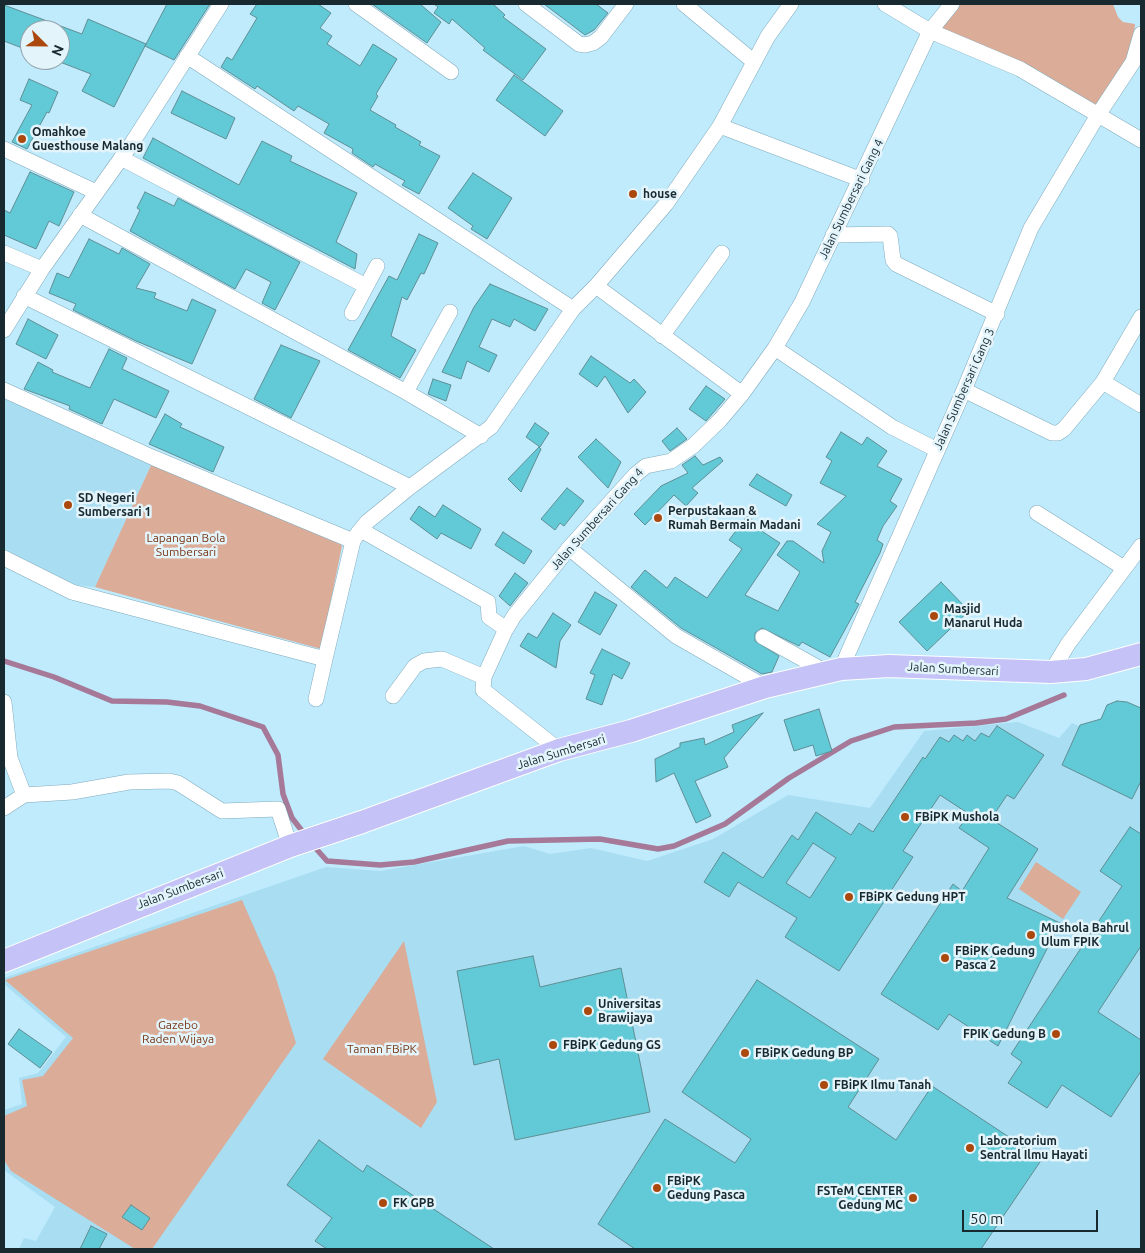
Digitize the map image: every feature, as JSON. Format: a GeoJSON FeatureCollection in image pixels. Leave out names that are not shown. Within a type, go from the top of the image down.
{"type":"FeatureCollection","features":[{"type":"Feature","properties":{"kind":"main road","name":"Jalan Sumbersari"},"geometry":{"type":"LineString","coordinates":[[4,961],[294,845],[559,750],[631,731],[765,688],[834,671],[889,666],[1086,669],[1141,654]]}},
{"type":"Feature","properties":{"kind":"street"},"geometry":{"type":"LineString","coordinates":[[4,330],[24,296],[121,158],[221,4]]}},
{"type":"Feature","properties":{"kind":"street"},"geometry":{"type":"LineString","coordinates":[[356,4],[451,72]]}},
{"type":"Feature","properties":{"kind":"street"},"geometry":{"type":"LineString","coordinates":[[526,4],[579,44],[585,45],[601,37],[626,4]]}},
{"type":"Feature","properties":{"kind":"street"},"geometry":{"type":"LineString","coordinates":[[684,4],[753,62]]}},
{"type":"Feature","properties":{"kind":"street"},"geometry":{"type":"LineString","coordinates":[[316,699],[324,660],[357,535],[367,522],[410,487],[491,427],[573,309],[596,286],[666,204],[720,126],[753,62],[791,4]]}},
{"type":"Feature","properties":{"kind":"street"},"geometry":{"type":"LineString","coordinates":[[885,4],[930,31],[1020,69],[1141,140]]}},
{"type":"Feature","properties":{"kind":"street","name":"Jalan Sumbersari Gang 4"},"geometry":{"type":"LineString","coordinates":[[484,677],[514,616],[569,548],[635,475],[646,466],[672,461],[693,446],[720,420],[776,348],[802,302],[833,235],[862,180],[930,31],[952,4]]}},
{"type":"Feature","properties":{"kind":"street","name":"Jalan Sumbersari Gang 3"},"geometry":{"type":"LineString","coordinates":[[834,671],[938,450],[997,314],[1031,228],[1098,115],[1133,62],[1141,34]]}},
{"type":"Feature","properties":{"kind":"street"},"geometry":{"type":"LineString","coordinates":[[187,56],[573,309]]}},
{"type":"Feature","properties":{"kind":"street"},"geometry":{"type":"LineString","coordinates":[[720,126],[862,180]]}},
{"type":"Feature","properties":{"kind":"street"},"geometry":{"type":"LineString","coordinates":[[4,149],[96,192]]}},
{"type":"Feature","properties":{"kind":"street"},"geometry":{"type":"LineString","coordinates":[[121,158],[366,286]]}},
{"type":"Feature","properties":{"kind":"street"},"geometry":{"type":"LineString","coordinates":[[80,215],[406,392],[481,436]]}},
{"type":"Feature","properties":{"kind":"street"},"geometry":{"type":"LineString","coordinates":[[833,235],[888,234],[890,236],[893,260],[896,264],[997,314]]}},
{"type":"Feature","properties":{"kind":"street"},"geometry":{"type":"LineString","coordinates":[[4,253],[42,269]]}},
{"type":"Feature","properties":{"kind":"street"},"geometry":{"type":"LineString","coordinates":[[662,336],[722,253]]}},
{"type":"Feature","properties":{"kind":"street"},"geometry":{"type":"LineString","coordinates":[[352,313],[377,266]]}},
{"type":"Feature","properties":{"kind":"street"},"geometry":{"type":"LineString","coordinates":[[596,286],[742,394]]}},
{"type":"Feature","properties":{"kind":"street"},"geometry":{"type":"LineString","coordinates":[[24,296],[410,487]]}},
{"type":"Feature","properties":{"kind":"street"},"geometry":{"type":"LineString","coordinates":[[406,392],[450,312]]}},
{"type":"Feature","properties":{"kind":"street"},"geometry":{"type":"LineString","coordinates":[[964,390],[1052,433],[1058,433],[1064,429],[1103,382],[1141,317]]}},
{"type":"Feature","properties":{"kind":"street"},"geometry":{"type":"LineString","coordinates":[[776,348],[892,427],[938,450]]}},
{"type":"Feature","properties":{"kind":"street"},"geometry":{"type":"LineString","coordinates":[[1103,382],[1141,405]]}},
{"type":"Feature","properties":{"kind":"street"},"geometry":{"type":"LineString","coordinates":[[4,390],[154,458],[357,535],[488,602],[489,617],[506,629]]}},
{"type":"Feature","properties":{"kind":"street"},"geometry":{"type":"LineString","coordinates":[[1037,513],[1124,568]]}},
{"type":"Feature","properties":{"kind":"street"},"geometry":{"type":"LineString","coordinates":[[1053,668],[1141,546]]}},
{"type":"Feature","properties":{"kind":"street"},"geometry":{"type":"LineString","coordinates":[[569,548],[676,636],[765,688]]}},
{"type":"Feature","properties":{"kind":"street"},"geometry":{"type":"LineString","coordinates":[[4,558],[72,592],[324,660]]}},
{"type":"Feature","properties":{"kind":"street"},"geometry":{"type":"LineString","coordinates":[[763,637],[834,671]]}},
{"type":"Feature","properties":{"kind":"street"},"geometry":{"type":"LineString","coordinates":[[393,696],[415,666],[424,660],[442,660],[455,663],[484,677],[483,690],[559,750]]}},
{"type":"Feature","properties":{"kind":"street"},"geometry":{"type":"LineString","coordinates":[[4,702],[10,758],[24,795]]}},
{"type":"Feature","properties":{"kind":"street"},"geometry":{"type":"LineString","coordinates":[[4,808],[24,795],[72,792],[128,782],[169,781],[178,783],[222,811],[278,809],[294,845]]}},
{"type":"Feature","properties":{"kind":"shaded area","name":"SD Negeri Sumbersari 1"},"geometry":{"type":"Polygon","coordinates":[[[4,393],[153,461],[95,587],[76,585],[4,549],[4,393]]]}},
{"type":"Feature","properties":{"kind":"shaded area","name":"Universitas Brawijaya"},"geometry":{"type":"Polygon","coordinates":[[[1018,722],[1059,738],[1072,723],[1141,756],[1141,1249],[19,1249],[24,1238],[36,1241],[55,1207],[4,1170],[4,1110],[22,1104],[19,1078],[38,1073],[66,1037],[4,984],[4,978],[326,867],[380,871],[524,846],[550,854],[591,848],[647,861],[713,839],[788,795],[870,808],[924,731],[1018,722]]]}},
{"type":"Feature","properties":{"kind":"green space"},"geometry":{"type":"Polygon","coordinates":[[[959,4],[1113,4],[1118,17],[1123,22],[1135,24],[1132,56],[1099,107],[942,30],[941,25],[959,4]]]}},
{"type":"Feature","properties":{"kind":"green space","name":"Lapangan Bola Sumbersari"},"geometry":{"type":"Polygon","coordinates":[[[153,461],[338,541],[342,546],[321,649],[95,587],[153,461]]]}},
{"type":"Feature","properties":{"kind":"green space"},"geometry":{"type":"Polygon","coordinates":[[[1036,862],[1081,892],[1063,919],[1019,889],[1036,862]]]}},
{"type":"Feature","properties":{"kind":"green space","name":"Gazebo Raden Wijaya"},"geometry":{"type":"Polygon","coordinates":[[[242,900],[275,975],[296,1043],[152,1249],[135,1249],[11,1171],[4,1160],[4,1116],[27,1106],[22,1080],[43,1076],[73,1038],[5,980],[242,900]]]}},
{"type":"Feature","properties":{"kind":"green space","name":"Taman FBiPK"},"geometry":{"type":"Polygon","coordinates":[[[404,941],[437,1102],[421,1128],[323,1059],[404,941]]]}},
{"type":"Feature","properties":{"kind":"building"},"geometry":{"type":"Polygon","coordinates":[[[167,4],[210,4],[174,60],[145,46],[167,4]]]}},
{"type":"Feature","properties":{"kind":"building"},"geometry":{"type":"Polygon","coordinates":[[[257,4],[318,4],[331,13],[320,28],[332,36],[327,44],[360,66],[373,44],[397,59],[376,94],[378,96],[370,110],[421,142],[419,145],[440,156],[419,194],[402,185],[405,181],[375,164],[373,167],[352,153],[353,149],[324,133],[329,124],[298,106],[294,111],[257,86],[255,89],[221,67],[227,57],[232,60],[257,18],[250,14],[257,4]]]}},
{"type":"Feature","properties":{"kind":"building"},"geometry":{"type":"Polygon","coordinates":[[[372,4],[420,4],[441,22],[427,43],[372,4]]]}},
{"type":"Feature","properties":{"kind":"building"},"geometry":{"type":"Polygon","coordinates":[[[434,4],[493,4],[505,15],[503,17],[546,49],[523,80],[483,50],[485,48],[452,19],[449,24],[434,13],[438,7],[434,4]]]}},
{"type":"Feature","properties":{"kind":"building"},"geometry":{"type":"Polygon","coordinates":[[[544,4],[596,4],[608,13],[594,30],[585,35],[544,4]]]}},
{"type":"Feature","properties":{"kind":"building"},"geometry":{"type":"Polygon","coordinates":[[[4,5],[44,20],[20,20],[20,47],[4,41],[4,5]]]}},
{"type":"Feature","properties":{"kind":"building"},"geometry":{"type":"Polygon","coordinates":[[[88,19],[146,44],[114,107],[82,91],[91,74],[70,66],[70,30],[82,34],[88,19]]]}},
{"type":"Feature","properties":{"kind":"building"},"geometry":{"type":"Polygon","coordinates":[[[514,75],[563,111],[545,136],[496,100],[514,75]]]}},
{"type":"Feature","properties":{"kind":"building"},"geometry":{"type":"Polygon","coordinates":[[[29,79],[58,92],[49,113],[47,112],[27,149],[12,142],[32,105],[20,100],[29,79]]]}},
{"type":"Feature","properties":{"kind":"building"},"geometry":{"type":"Polygon","coordinates":[[[182,91],[235,118],[226,139],[171,113],[182,91]]]}},
{"type":"Feature","properties":{"kind":"building"},"geometry":{"type":"Polygon","coordinates":[[[153,138],[239,185],[262,141],[292,156],[290,161],[357,193],[336,242],[357,254],[355,269],[143,158],[153,138]]]}},
{"type":"Feature","properties":{"kind":"building"},"geometry":{"type":"Polygon","coordinates":[[[30,172],[74,192],[59,226],[49,221],[36,249],[4,235],[4,210],[10,213],[30,172]]]}},
{"type":"Feature","properties":{"kind":"building"},"geometry":{"type":"Polygon","coordinates":[[[473,173],[512,198],[487,239],[471,229],[473,226],[448,208],[473,173]]]}},
{"type":"Feature","properties":{"kind":"building"},"geometry":{"type":"Polygon","coordinates":[[[145,192],[174,206],[178,198],[300,262],[275,310],[262,303],[271,282],[246,269],[235,289],[130,231],[140,210],[137,208],[145,192]]]}},
{"type":"Feature","properties":{"kind":"building"},"geometry":{"type":"Polygon","coordinates":[[[419,234],[438,243],[424,274],[421,273],[407,300],[402,297],[391,336],[416,350],[400,378],[348,350],[389,276],[397,280],[419,234]]]}},
{"type":"Feature","properties":{"kind":"building"},"geometry":{"type":"Polygon","coordinates":[[[89,239],[119,254],[122,248],[150,264],[136,288],[156,293],[154,298],[187,311],[192,299],[216,310],[192,364],[136,341],[73,310],[76,304],[49,293],[57,273],[69,278],[89,239]]]}},
{"type":"Feature","properties":{"kind":"building"},"geometry":{"type":"Polygon","coordinates":[[[490,284],[548,309],[535,331],[514,319],[510,327],[492,319],[479,347],[497,355],[489,372],[467,361],[461,379],[442,372],[474,307],[490,284]]]}},
{"type":"Feature","properties":{"kind":"building"},"geometry":{"type":"Polygon","coordinates":[[[28,319],[58,335],[46,359],[16,344],[28,319]]]}},
{"type":"Feature","properties":{"kind":"building"},"geometry":{"type":"Polygon","coordinates":[[[281,345],[320,361],[291,418],[254,399],[281,345]]]}},
{"type":"Feature","properties":{"kind":"building"},"geometry":{"type":"Polygon","coordinates":[[[109,349],[127,358],[122,369],[169,391],[156,418],[114,399],[102,424],[69,409],[70,406],[24,389],[38,362],[53,370],[52,372],[90,388],[109,349]]]}},
{"type":"Feature","properties":{"kind":"building"},"geometry":{"type":"Polygon","coordinates":[[[591,356],[630,383],[634,379],[646,392],[628,413],[605,376],[597,387],[579,374],[591,356]]]}},
{"type":"Feature","properties":{"kind":"building"},"geometry":{"type":"Polygon","coordinates":[[[433,379],[451,385],[446,401],[428,394],[433,379]]]}},
{"type":"Feature","properties":{"kind":"building"},"geometry":{"type":"Polygon","coordinates":[[[706,386],[725,399],[706,421],[689,409],[706,386]]]}},
{"type":"Feature","properties":{"kind":"building"},"geometry":{"type":"Polygon","coordinates":[[[165,414],[182,424],[180,427],[224,447],[213,472],[149,444],[165,414]]]}},
{"type":"Feature","properties":{"kind":"building"},"geometry":{"type":"Polygon","coordinates":[[[535,423],[549,433],[540,447],[526,437],[535,423]]]}},
{"type":"Feature","properties":{"kind":"building"},"geometry":{"type":"Polygon","coordinates":[[[677,428],[687,439],[670,451],[662,441],[677,428]]]}},
{"type":"Feature","properties":{"kind":"building"},"geometry":{"type":"Polygon","coordinates":[[[841,432],[862,445],[867,437],[887,451],[877,466],[902,479],[890,501],[897,506],[883,526],[877,540],[883,544],[880,553],[855,602],[859,604],[830,657],[802,642],[799,646],[762,628],[755,633],[755,641],[779,656],[772,672],[762,674],[681,628],[631,587],[645,570],[667,588],[675,577],[707,598],[742,549],[729,540],[747,516],[762,527],[760,530],[780,543],[745,595],[778,611],[800,572],[777,555],[787,541],[793,541],[824,563],[822,551],[831,532],[817,524],[846,496],[820,483],[832,461],[826,457],[841,432]]]}},
{"type":"Feature","properties":{"kind":"building"},"geometry":{"type":"Polygon","coordinates":[[[596,439],[621,462],[608,488],[578,457],[596,439]]]}},
{"type":"Feature","properties":{"kind":"building"},"geometry":{"type":"Polygon","coordinates":[[[539,447],[541,449],[521,492],[508,479],[539,447]]]}},
{"type":"Feature","properties":{"kind":"building"},"geometry":{"type":"Polygon","coordinates":[[[695,456],[703,465],[720,457],[723,461],[692,488],[698,493],[686,506],[674,495],[645,525],[634,514],[661,486],[688,473],[682,465],[695,456]]]}},
{"type":"Feature","properties":{"kind":"building"},"geometry":{"type":"Polygon","coordinates":[[[757,474],[792,495],[786,506],[749,485],[757,474]]]}},
{"type":"Feature","properties":{"kind":"building"},"geometry":{"type":"Polygon","coordinates":[[[567,488],[584,501],[564,526],[560,523],[555,530],[541,519],[567,488]]]}},
{"type":"Feature","properties":{"kind":"building"},"geometry":{"type":"Polygon","coordinates":[[[443,505],[481,529],[471,549],[441,533],[437,539],[410,519],[419,506],[435,517],[443,505]]]}},
{"type":"Feature","properties":{"kind":"building"},"geometry":{"type":"Polygon","coordinates":[[[503,532],[532,551],[524,564],[495,545],[503,532]]]}},
{"type":"Feature","properties":{"kind":"building"},"geometry":{"type":"Polygon","coordinates":[[[515,573],[528,583],[510,606],[499,596],[515,573]]]}},
{"type":"Feature","properties":{"kind":"building","name":"Masjid Manarul Huda"},"geometry":{"type":"Polygon","coordinates":[[[941,582],[969,611],[927,651],[899,622],[941,582]]]}},
{"type":"Feature","properties":{"kind":"building"},"geometry":{"type":"Polygon","coordinates":[[[595,592],[617,605],[600,635],[578,622],[595,592]]]}},
{"type":"Feature","properties":{"kind":"building"},"geometry":{"type":"Polygon","coordinates":[[[553,613],[571,625],[560,641],[556,668],[520,646],[528,633],[537,638],[553,613]]]}},
{"type":"Feature","properties":{"kind":"building"},"geometry":{"type":"Polygon","coordinates":[[[602,649],[630,663],[622,679],[613,674],[602,705],[586,699],[595,675],[590,673],[602,649]]]}},
{"type":"Feature","properties":{"kind":"building"},"geometry":{"type":"Polygon","coordinates":[[[1117,701],[1127,702],[1141,708],[1141,781],[1132,799],[1062,765],[1080,725],[1101,719],[1107,705],[1117,701]]]}},
{"type":"Feature","properties":{"kind":"building"},"geometry":{"type":"Polygon","coordinates":[[[819,709],[832,751],[816,756],[813,745],[794,751],[784,720],[819,709]]]}},
{"type":"Feature","properties":{"kind":"building"},"geometry":{"type":"Polygon","coordinates":[[[763,713],[724,758],[728,767],[695,781],[711,816],[696,823],[674,773],[656,782],[655,759],[680,747],[680,743],[704,738],[705,745],[734,732],[732,725],[763,713]]]}},
{"type":"Feature","properties":{"kind":"building"},"geometry":{"type":"Polygon","coordinates":[[[997,726],[1044,755],[1014,799],[1007,795],[991,819],[1038,849],[1007,898],[1060,923],[998,1046],[949,1014],[938,1030],[881,994],[953,884],[962,891],[989,848],[959,828],[969,814],[940,795],[903,851],[913,857],[839,971],[785,937],[797,918],[738,882],[729,897],[704,882],[723,852],[763,878],[792,835],[798,840],[816,812],[851,835],[859,823],[873,832],[923,757],[925,759],[940,737],[949,742],[954,735],[963,741],[967,735],[975,741],[981,733],[989,737],[997,726]],[[813,843],[786,883],[810,898],[836,858],[813,843]]]}},
{"type":"Feature","properties":{"kind":"building","name":"FPIK Gedung B"},"geometry":{"type":"Polygon","coordinates":[[[1130,827],[1141,834],[1141,946],[1098,1012],[1141,1040],[1141,1071],[1111,1117],[1062,1085],[1047,1108],[1008,1083],[1022,1062],[1011,1054],[1122,886],[1100,871],[1130,827]]]}},
{"type":"Feature","properties":{"kind":"building","name":"FBiPK Gedung GS"},"geometry":{"type":"Polygon","coordinates":[[[533,956],[540,987],[621,968],[650,1112],[515,1140],[499,1059],[474,1065],[457,971],[533,956]]]}},
{"type":"Feature","properties":{"kind":"building"},"geometry":{"type":"Polygon","coordinates":[[[757,980],[879,1059],[848,1107],[896,1140],[932,1086],[1042,1159],[981,1249],[635,1249],[598,1224],[665,1119],[735,1163],[751,1139],[682,1092],[757,980]]]}},
{"type":"Feature","properties":{"kind":"building"},"geometry":{"type":"Polygon","coordinates":[[[19,1029],[52,1052],[40,1068],[8,1044],[19,1029]]]}},
{"type":"Feature","properties":{"kind":"building","name":"FK GPB"},"geometry":{"type":"Polygon","coordinates":[[[319,1140],[363,1172],[367,1165],[494,1249],[327,1249],[315,1241],[332,1218],[287,1185],[319,1140]]]}},
{"type":"Feature","properties":{"kind":"building"},"geometry":{"type":"Polygon","coordinates":[[[131,1205],[150,1218],[142,1230],[122,1217],[131,1205]]]}},
{"type":"Feature","properties":{"kind":"building"},"geometry":{"type":"Polygon","coordinates":[[[91,1226],[107,1234],[99,1249],[80,1249],[91,1226]]]}},
{"type":"Feature","properties":{"kind":"waterway"},"geometry":{"type":"LineString","coordinates":[[4,661],[54,677],[112,701],[167,702],[200,706],[263,727],[278,755],[283,794],[292,818],[306,836]]}},
{"type":"Feature","properties":{"kind":"waterway"},"geometry":{"type":"LineString","coordinates":[[311,843],[327,861],[380,865],[414,862],[508,841],[600,839],[658,849],[674,846],[725,824],[789,778],[851,741],[894,727],[976,723],[1006,719],[1064,695]]}},
{"type":"Feature","properties":{"kind":"place","name":"Omahkoe Guesthouse Malang"},"geometry":{"type":"Point","coordinates":[22,139]}},
{"type":"Feature","properties":{"kind":"place","name":"house"},"geometry":{"type":"Point","coordinates":[633,194]}},
{"type":"Feature","properties":{"kind":"place","name":"SD Negeri Sumbersari 1"},"geometry":{"type":"Point","coordinates":[68,505]}},
{"type":"Feature","properties":{"kind":"place","name":"Perpustakaan & Rumah Bermain Madani"},"geometry":{"type":"Point","coordinates":[658,518]}},
{"type":"Feature","properties":{"kind":"place","name":"Masjid Manarul Huda"},"geometry":{"type":"Point","coordinates":[934,616]}},
{"type":"Feature","properties":{"kind":"place","name":"FBiPK Mushola"},"geometry":{"type":"Point","coordinates":[905,817]}},
{"type":"Feature","properties":{"kind":"place","name":"FBiPK Gedung HPT"},"geometry":{"type":"Point","coordinates":[849,897]}},
{"type":"Feature","properties":{"kind":"place","name":"Mushola Bahrul Ulum FPIK"},"geometry":{"type":"Point","coordinates":[1031,935]}},
{"type":"Feature","properties":{"kind":"place","name":"FBiPK Gedung Pasca 2"},"geometry":{"type":"Point","coordinates":[945,958]}},
{"type":"Feature","properties":{"kind":"place","name":"Universitas Brawijaya"},"geometry":{"type":"Point","coordinates":[588,1011]}},
{"type":"Feature","properties":{"kind":"place","name":"FPIK Gedung B"},"geometry":{"type":"Point","coordinates":[1056,1034]}},
{"type":"Feature","properties":{"kind":"place","name":"FBiPK Gedung GS"},"geometry":{"type":"Point","coordinates":[553,1045]}},
{"type":"Feature","properties":{"kind":"place","name":"FBiPK Gedung BP"},"geometry":{"type":"Point","coordinates":[745,1053]}},
{"type":"Feature","properties":{"kind":"place","name":"FBiPK Ilmu Tanah"},"geometry":{"type":"Point","coordinates":[824,1085]}},
{"type":"Feature","properties":{"kind":"place","name":"Laboratorium Sentral Ilmu Hayati"},"geometry":{"type":"Point","coordinates":[970,1148]}},
{"type":"Feature","properties":{"kind":"place","name":"FBiPK Gedung Pasca"},"geometry":{"type":"Point","coordinates":[657,1188]}},
{"type":"Feature","properties":{"kind":"place","name":"FSTeM CENTER Gedung MC"},"geometry":{"type":"Point","coordinates":[913,1198]}},
{"type":"Feature","properties":{"kind":"place","name":"FK GPB"},"geometry":{"type":"Point","coordinates":[383,1203]}}]}
